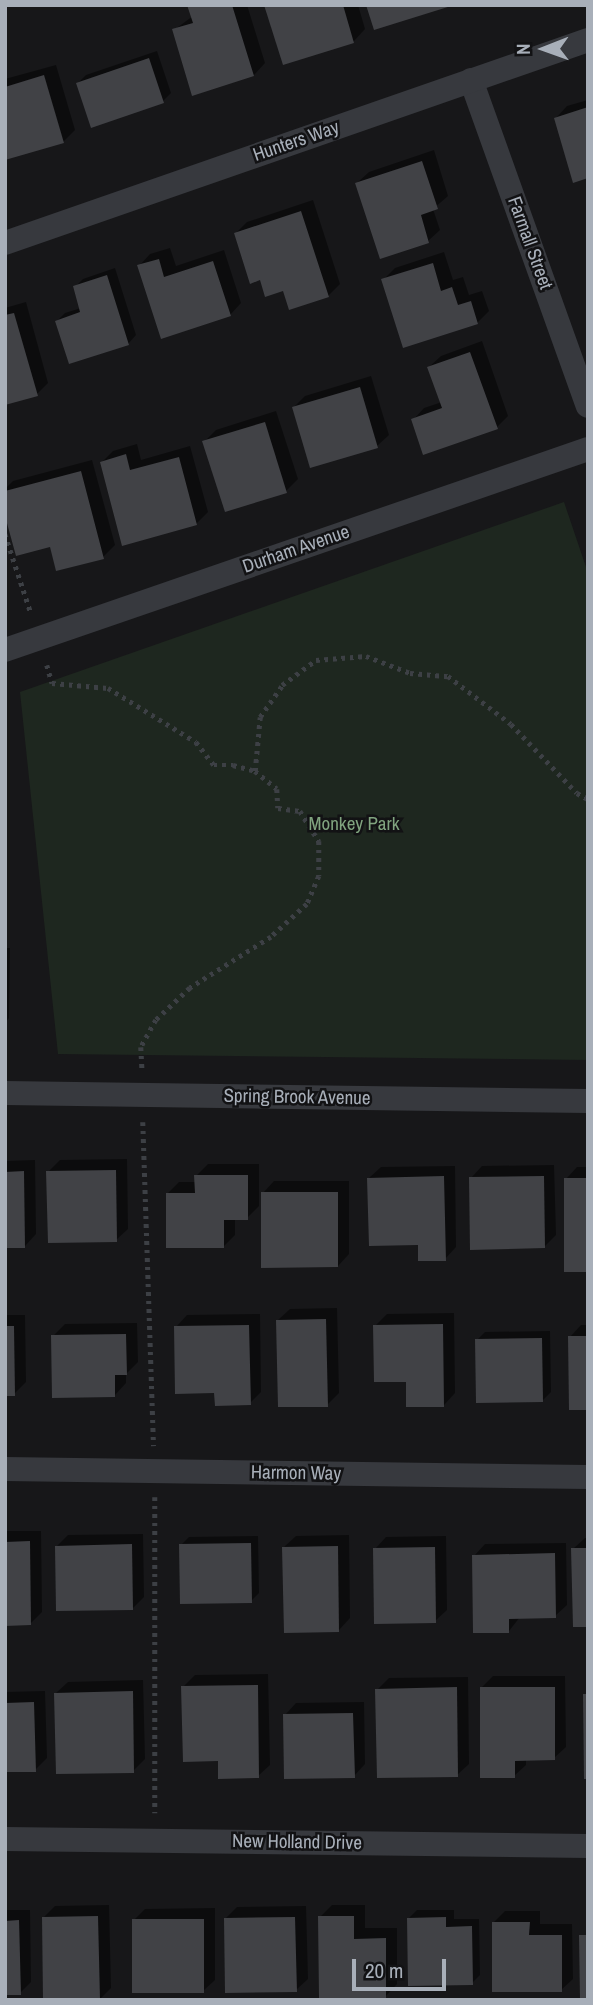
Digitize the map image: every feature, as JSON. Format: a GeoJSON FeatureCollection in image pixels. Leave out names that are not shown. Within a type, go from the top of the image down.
{"type":"FeatureCollection","features":[{"type":"Feature","properties":{"kind":"street","name":"Hunters Way"},"geometry":{"type":"LineString","coordinates":[[5,243],[588,40]]}},
{"type":"Feature","properties":{"kind":"street","name":"Farmall Street"},"geometry":{"type":"LineString","coordinates":[[471,80],[588,406]]}},
{"type":"Feature","properties":{"kind":"street","name":"Durham Avenue"},"geometry":{"type":"LineString","coordinates":[[5,650],[588,449]]}},
{"type":"Feature","properties":{"kind":"street","name":"Spring Brook Avenue"},"geometry":{"type":"LineString","coordinates":[[5,1093],[588,1101]]}},
{"type":"Feature","properties":{"kind":"street","name":"Harmon Way"},"geometry":{"type":"LineString","coordinates":[[5,1469],[588,1476]]}},
{"type":"Feature","properties":{"kind":"street","name":"New Holland Drive"},"geometry":{"type":"LineString","coordinates":[[5,1839],[588,1846]]}},
{"type":"Feature","properties":{"kind":"path"},"geometry":{"type":"LineString","coordinates":[[255,771],[260,717],[282,685],[316,660],[366,656],[410,673],[448,676],[511,724],[576,793],[588,799]]}},
{"type":"Feature","properties":{"kind":"green space","name":"Monkey Park"},"geometry":{"type":"Polygon","coordinates":[[[564,502],[588,573],[588,1060],[58,1054],[20,692],[564,502]]]}},
{"type":"Feature","properties":{"kind":"building"},"geometry":{"type":"Polygon","coordinates":[[[187,5],[232,5],[254,76],[192,96],[172,29],[193,23],[187,5]]]}},
{"type":"Feature","properties":{"kind":"building"},"geometry":{"type":"Polygon","coordinates":[[[264,5],[343,5],[354,43],[283,65],[264,5]]]}},
{"type":"Feature","properties":{"kind":"building"},"geometry":{"type":"Polygon","coordinates":[[[366,5],[451,5],[451,6],[374,30],[366,5]]]}},
{"type":"Feature","properties":{"kind":"building"},"geometry":{"type":"Polygon","coordinates":[[[149,58],[164,103],[91,128],[76,83],[149,58]]]}},
{"type":"Feature","properties":{"kind":"building"},"geometry":{"type":"Polygon","coordinates":[[[44,75],[64,143],[5,160],[5,87],[44,75]]]}},
{"type":"Feature","properties":{"kind":"building"},"geometry":{"type":"Polygon","coordinates":[[[588,107],[588,178],[573,183],[554,118],[588,107]]]}},
{"type":"Feature","properties":{"kind":"building"},"geometry":{"type":"Polygon","coordinates":[[[422,161],[438,209],[421,215],[429,243],[380,259],[355,183],[422,161]]]}},
{"type":"Feature","properties":{"kind":"building"},"geometry":{"type":"Polygon","coordinates":[[[301,211],[329,297],[289,310],[283,291],[265,297],[260,280],[250,284],[234,233],[301,211]]]}},
{"type":"Feature","properties":{"kind":"building"},"geometry":{"type":"Polygon","coordinates":[[[159,259],[164,277],[213,261],[231,316],[161,339],[137,265],[159,259]]]}},
{"type":"Feature","properties":{"kind":"building"},"geometry":{"type":"Polygon","coordinates":[[[433,263],[441,291],[452,287],[458,305],[471,301],[478,324],[403,348],[381,279],[433,263]]]}},
{"type":"Feature","properties":{"kind":"building"},"geometry":{"type":"Polygon","coordinates":[[[107,275],[129,345],[69,364],[55,321],[80,312],[73,286],[107,275]]]}},
{"type":"Feature","properties":{"kind":"building"},"geometry":{"type":"Polygon","coordinates":[[[14,313],[38,396],[5,405],[5,315],[14,313]]]}},
{"type":"Feature","properties":{"kind":"building"},"geometry":{"type":"Polygon","coordinates":[[[470,352],[498,429],[423,455],[411,419],[442,408],[427,367],[470,352]]]}},
{"type":"Feature","properties":{"kind":"building"},"geometry":{"type":"Polygon","coordinates":[[[360,387],[378,448],[310,468],[292,407],[360,387]]]}},
{"type":"Feature","properties":{"kind":"building"},"geometry":{"type":"Polygon","coordinates":[[[265,422],[287,493],[225,512],[202,441],[265,422]]]}},
{"type":"Feature","properties":{"kind":"building"},"geometry":{"type":"Polygon","coordinates":[[[126,454],[130,470],[179,457],[197,525],[122,546],[100,462],[126,454]]]}},
{"type":"Feature","properties":{"kind":"building"},"geometry":{"type":"Polygon","coordinates":[[[81,471],[104,559],[56,571],[50,547],[16,556],[5,516],[5,491],[81,471]]]}},
{"type":"Feature","properties":{"kind":"building"},"geometry":{"type":"Polygon","coordinates":[[[116,1170],[117,1242],[48,1243],[46,1171],[116,1170]]]}},
{"type":"Feature","properties":{"kind":"building"},"geometry":{"type":"Polygon","coordinates":[[[24,1171],[25,1248],[5,1248],[5,1172],[24,1171]]]}},
{"type":"Feature","properties":{"kind":"building"},"geometry":{"type":"Polygon","coordinates":[[[194,1175],[248,1175],[248,1220],[224,1220],[224,1248],[166,1248],[166,1193],[195,1193],[194,1175]]]}},
{"type":"Feature","properties":{"kind":"building"},"geometry":{"type":"Polygon","coordinates":[[[444,1176],[446,1261],[418,1261],[418,1245],[369,1246],[367,1178],[444,1176]]]}},
{"type":"Feature","properties":{"kind":"building"},"geometry":{"type":"Polygon","coordinates":[[[544,1176],[545,1248],[470,1250],[469,1177],[544,1176]]]}},
{"type":"Feature","properties":{"kind":"building"},"geometry":{"type":"Polygon","coordinates":[[[564,1178],[588,1178],[588,1272],[564,1272],[564,1178]]]}},
{"type":"Feature","properties":{"kind":"building"},"geometry":{"type":"Polygon","coordinates":[[[261,1192],[338,1192],[338,1267],[261,1268],[261,1192]]]}},
{"type":"Feature","properties":{"kind":"building"},"geometry":{"type":"Polygon","coordinates":[[[326,1319],[328,1407],[278,1407],[276,1320],[326,1319]]]}},
{"type":"Feature","properties":{"kind":"building"},"geometry":{"type":"Polygon","coordinates":[[[443,1324],[444,1407],[406,1407],[406,1382],[374,1382],[373,1325],[443,1324]]]}},
{"type":"Feature","properties":{"kind":"building"},"geometry":{"type":"Polygon","coordinates":[[[249,1325],[251,1405],[215,1406],[214,1393],[175,1394],[174,1326],[249,1325]]]}},
{"type":"Feature","properties":{"kind":"building"},"geometry":{"type":"Polygon","coordinates":[[[5,1326],[14,1326],[15,1396],[5,1396],[5,1326]]]}},
{"type":"Feature","properties":{"kind":"building"},"geometry":{"type":"Polygon","coordinates":[[[126,1334],[127,1375],[115,1375],[115,1397],[52,1398],[51,1335],[126,1334]]]}},
{"type":"Feature","properties":{"kind":"building"},"geometry":{"type":"Polygon","coordinates":[[[568,1336],[588,1336],[588,1410],[569,1410],[568,1336]]]}},
{"type":"Feature","properties":{"kind":"building"},"geometry":{"type":"Polygon","coordinates":[[[542,1338],[543,1402],[476,1403],[475,1339],[542,1338]]]}},
{"type":"Feature","properties":{"kind":"building"},"geometry":{"type":"Polygon","coordinates":[[[30,1541],[31,1625],[5,1626],[5,1542],[30,1541]]]}},
{"type":"Feature","properties":{"kind":"building"},"geometry":{"type":"Polygon","coordinates":[[[251,1543],[252,1603],[180,1604],[179,1544],[251,1543]]]}},
{"type":"Feature","properties":{"kind":"building"},"geometry":{"type":"Polygon","coordinates":[[[132,1544],[133,1610],[56,1611],[55,1546],[132,1544]]]}},
{"type":"Feature","properties":{"kind":"building"},"geometry":{"type":"Polygon","coordinates":[[[338,1546],[339,1632],[284,1633],[282,1547],[338,1546]]]}},
{"type":"Feature","properties":{"kind":"building"},"geometry":{"type":"Polygon","coordinates":[[[435,1547],[436,1623],[374,1624],[373,1548],[435,1547]]]}},
{"type":"Feature","properties":{"kind":"building"},"geometry":{"type":"Polygon","coordinates":[[[571,1548],[588,1548],[588,1627],[573,1627],[571,1548]]]}},
{"type":"Feature","properties":{"kind":"building"},"geometry":{"type":"Polygon","coordinates":[[[555,1553],[556,1618],[509,1619],[509,1633],[473,1633],[472,1555],[555,1553]]]}},
{"type":"Feature","properties":{"kind":"building"},"geometry":{"type":"Polygon","coordinates":[[[258,1685],[259,1778],[218,1779],[218,1761],[183,1762],[181,1686],[258,1685]]]}},
{"type":"Feature","properties":{"kind":"building"},"geometry":{"type":"Polygon","coordinates":[[[457,1687],[458,1777],[377,1778],[375,1689],[457,1687]]]}},
{"type":"Feature","properties":{"kind":"building"},"geometry":{"type":"Polygon","coordinates":[[[480,1687],[555,1687],[555,1760],[515,1761],[515,1778],[480,1778],[480,1687]]]}},
{"type":"Feature","properties":{"kind":"building"},"geometry":{"type":"Polygon","coordinates":[[[133,1691],[134,1773],[56,1774],[54,1693],[133,1691]]]}},
{"type":"Feature","properties":{"kind":"building"},"geometry":{"type":"Polygon","coordinates":[[[583,1694],[588,1694],[588,1779],[584,1779],[583,1694]]]}},
{"type":"Feature","properties":{"kind":"building"},"geometry":{"type":"Polygon","coordinates":[[[34,1702],[36,1772],[5,1772],[5,1703],[34,1702]]]}},
{"type":"Feature","properties":{"kind":"building"},"geometry":{"type":"Polygon","coordinates":[[[353,1713],[355,1778],[284,1779],[283,1714],[353,1713]]]}},
{"type":"Feature","properties":{"kind":"building"},"geometry":{"type":"Polygon","coordinates":[[[98,1916],[100,2000],[43,2000],[42,1917],[98,1916]]]}},
{"type":"Feature","properties":{"kind":"building"},"geometry":{"type":"Polygon","coordinates":[[[318,1916],[354,1916],[354,1939],[386,1938],[386,1998],[319,1998],[318,1916]]]}},
{"type":"Feature","properties":{"kind":"building"},"geometry":{"type":"Polygon","coordinates":[[[295,1917],[297,1992],[225,1993],[224,1918],[295,1917]]]}},
{"type":"Feature","properties":{"kind":"building"},"geometry":{"type":"Polygon","coordinates":[[[446,1917],[446,1927],[472,1926],[473,1985],[408,1986],[407,1918],[446,1917]]]}},
{"type":"Feature","properties":{"kind":"building"},"geometry":{"type":"Polygon","coordinates":[[[132,1919],[204,1919],[204,1993],[132,1993],[132,1919]]]}},
{"type":"Feature","properties":{"kind":"building"},"geometry":{"type":"Polygon","coordinates":[[[19,1920],[21,1995],[5,1995],[5,1921],[19,1920]]]}},
{"type":"Feature","properties":{"kind":"building"},"geometry":{"type":"Polygon","coordinates":[[[492,1922],[530,1922],[529,1935],[562,1935],[562,1992],[492,1992],[492,1922]]]}},
{"type":"Feature","properties":{"kind":"building"},"geometry":{"type":"Polygon","coordinates":[[[579,1935],[588,1935],[588,2000],[580,2000],[579,1935]]]}}]}
